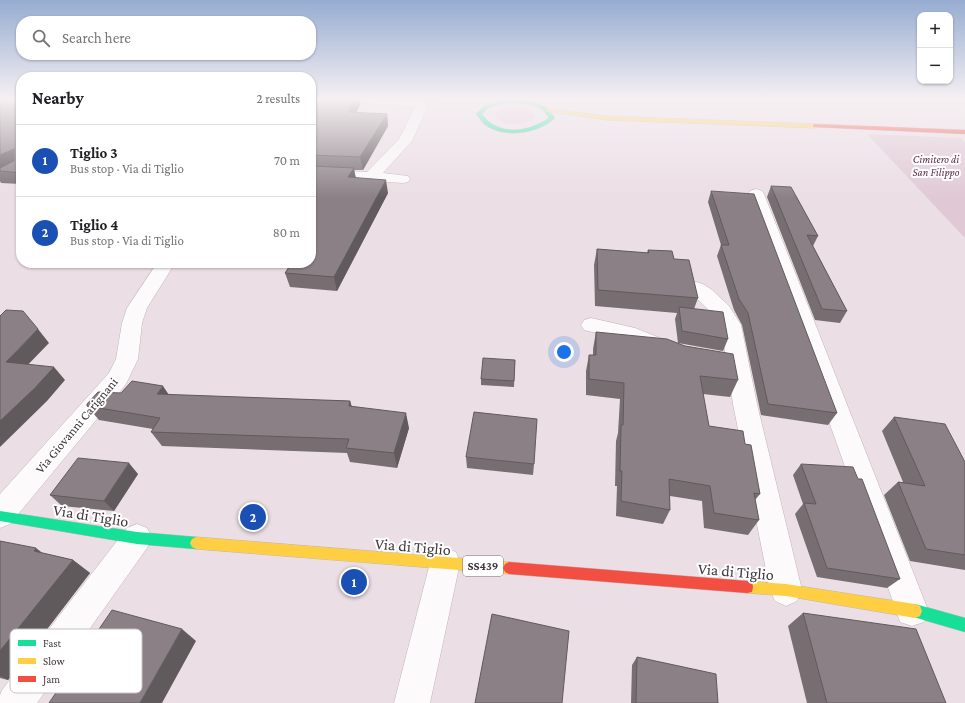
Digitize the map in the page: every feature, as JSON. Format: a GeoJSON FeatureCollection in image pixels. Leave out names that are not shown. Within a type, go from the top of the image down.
{"type":"FeatureCollection","features":[{"type":"Feature","properties":{"kind":"street"},"geometry":{"type":"LineString","coordinates":[[371,177],[405,141],[409,132]]}},
{"type":"Feature","properties":{"kind":"street"},"geometry":{"type":"LineString","coordinates":[[316,173],[403,179]]}},
{"type":"Feature","properties":{"kind":"street"},"geometry":{"type":"LineString","coordinates":[[756,194],[912,610]]}},
{"type":"Feature","properties":{"kind":"street","name":"Via Giovanni Carignani"},"geometry":{"type":"LineString","coordinates":[[0,516],[118,378],[127,359],[132,323],[137,308],[163,268]]}},
{"type":"Feature","properties":{"kind":"street"},"geometry":{"type":"LineString","coordinates":[[696,288],[705,294],[722,311],[731,325],[728,361],[745,404],[786,590]]}},
{"type":"Feature","properties":{"kind":"street"},"geometry":{"type":"LineString","coordinates":[[590,325],[627,333],[679,353]]}},
{"type":"Feature","properties":{"kind":"street","name":"Via di Tiglio"},"geometry":{"type":"LineString","coordinates":[[0,516],[137,538],[786,590],[912,610],[965,625]]}},
{"type":"Feature","properties":{"kind":"street"},"geometry":{"type":"LineString","coordinates":[[70,629],[137,538]]}},
{"type":"Feature","properties":{"kind":"street"},"geometry":{"type":"LineString","coordinates":[[412,703],[445,563]]}},
{"type":"Feature","properties":{"kind":"street"},"geometry":{"type":"LineString","coordinates":[[15,703],[22,693]]}},
{"type":"Feature","properties":{"kind":"green space","name":"Cimitero di San Filippo"},"geometry":{"type":"Polygon","coordinates":[[[867,134],[960,138],[965,142],[965,238],[867,134]]]}},
{"type":"Feature","properties":{"kind":"building"},"geometry":{"type":"Polygon","coordinates":[[[0,132],[16,132],[16,173],[0,171],[0,168],[14,161],[14,149],[0,155],[0,132]]]}},
{"type":"Feature","properties":{"kind":"building"},"geometry":{"type":"Polygon","coordinates":[[[316,132],[376,132],[360,157],[316,155],[316,132]]]}},
{"type":"Feature","properties":{"kind":"building"},"geometry":{"type":"Polygon","coordinates":[[[316,166],[354,168],[348,177],[386,180],[334,277],[285,273],[288,268],[316,268],[316,166]]]}},
{"type":"Feature","properties":{"kind":"building"},"geometry":{"type":"Polygon","coordinates":[[[771,186],[791,187],[818,236],[807,235],[847,311],[822,309],[771,186]]]}},
{"type":"Feature","properties":{"kind":"building"},"geometry":{"type":"Polygon","coordinates":[[[711,191],[754,194],[837,413],[768,404],[748,313],[739,299],[721,245],[729,245],[711,191]]]}},
{"type":"Feature","properties":{"kind":"building"},"geometry":{"type":"Polygon","coordinates":[[[597,249],[649,253],[648,250],[672,251],[674,259],[689,260],[698,298],[598,290],[597,249]]]}},
{"type":"Feature","properties":{"kind":"building"},"geometry":{"type":"Polygon","coordinates":[[[679,307],[723,312],[728,339],[682,331],[679,307]]]}},
{"type":"Feature","properties":{"kind":"building"},"geometry":{"type":"Polygon","coordinates":[[[6,310],[23,311],[38,329],[6,362],[54,367],[35,388],[0,421],[0,316],[6,310]]]}},
{"type":"Feature","properties":{"kind":"building"},"geometry":{"type":"Polygon","coordinates":[[[596,332],[667,339],[685,346],[733,354],[738,380],[700,376],[709,426],[743,431],[745,444],[751,445],[760,494],[754,493],[759,520],[714,513],[710,486],[669,479],[670,510],[621,501],[621,425],[623,425],[624,383],[589,379],[589,355],[596,355],[596,332]]]}},
{"type":"Feature","properties":{"kind":"building"},"geometry":{"type":"Polygon","coordinates":[[[483,358],[515,360],[514,381],[481,379],[483,358]]]}},
{"type":"Feature","properties":{"kind":"building"},"geometry":{"type":"Polygon","coordinates":[[[132,381],[163,386],[157,394],[350,401],[349,406],[406,413],[394,453],[346,448],[349,439],[151,432],[160,418],[87,406],[87,404],[98,392],[121,393],[132,381]]]}},
{"type":"Feature","properties":{"kind":"building"},"geometry":{"type":"Polygon","coordinates":[[[474,412],[537,419],[534,464],[466,457],[474,412]]]}},
{"type":"Feature","properties":{"kind":"building"},"geometry":{"type":"Polygon","coordinates":[[[894,417],[945,424],[965,462],[965,555],[926,549],[898,482],[925,486],[894,417]]]}},
{"type":"Feature","properties":{"kind":"building"},"geometry":{"type":"Polygon","coordinates":[[[78,458],[129,463],[104,501],[50,495],[78,458]]]}},
{"type":"Feature","properties":{"kind":"building"},"geometry":{"type":"Polygon","coordinates":[[[801,464],[853,467],[858,479],[862,479],[900,579],[827,568],[804,503],[816,504],[801,464]]]}},
{"type":"Feature","properties":{"kind":"building"},"geometry":{"type":"Polygon","coordinates":[[[0,541],[36,548],[34,551],[73,560],[18,629],[10,629],[10,639],[0,651],[0,541]]]}},
{"type":"Feature","properties":{"kind":"building"},"geometry":{"type":"Polygon","coordinates":[[[112,610],[182,629],[140,703],[49,703],[56,693],[142,693],[142,629],[99,629],[112,610]]]}},
{"type":"Feature","properties":{"kind":"building"},"geometry":{"type":"Polygon","coordinates":[[[803,613],[916,629],[946,703],[827,703],[803,613]]]}},
{"type":"Feature","properties":{"kind":"building"},"geometry":{"type":"Polygon","coordinates":[[[492,614],[569,631],[562,703],[475,703],[492,614]]]}},
{"type":"Feature","properties":{"kind":"building"},"geometry":{"type":"Polygon","coordinates":[[[637,657],[716,674],[718,703],[636,703],[637,657]]]}},
{"type":"Feature","properties":{"kind":"traffic: fast"},"geometry":{"type":"LineString","coordinates":[[0,516],[137,538],[196,543]]}},
{"type":"Feature","properties":{"kind":"traffic: fast"},"geometry":{"type":"LineString","coordinates":[[915,611],[965,625]]}},
{"type":"Feature","properties":{"kind":"traffic: slow"},"geometry":{"type":"LineString","coordinates":[[196,543],[509,568]]}},
{"type":"Feature","properties":{"kind":"traffic: slow"},"geometry":{"type":"LineString","coordinates":[[747,587],[786,590],[915,611]]}},
{"type":"Feature","properties":{"kind":"traffic: jam"},"geometry":{"type":"LineString","coordinates":[[960,132],[965,132]]}},
{"type":"Feature","properties":{"kind":"traffic: jam"},"geometry":{"type":"LineString","coordinates":[[509,568],[747,587]]}},
{"type":"Feature","properties":{"kind":"place","name":"Tiglio 4"},"geometry":{"type":"Point","coordinates":[253,517]}},
{"type":"Feature","properties":{"kind":"place","name":"Tiglio 3"},"geometry":{"type":"Point","coordinates":[354,582]}}]}
